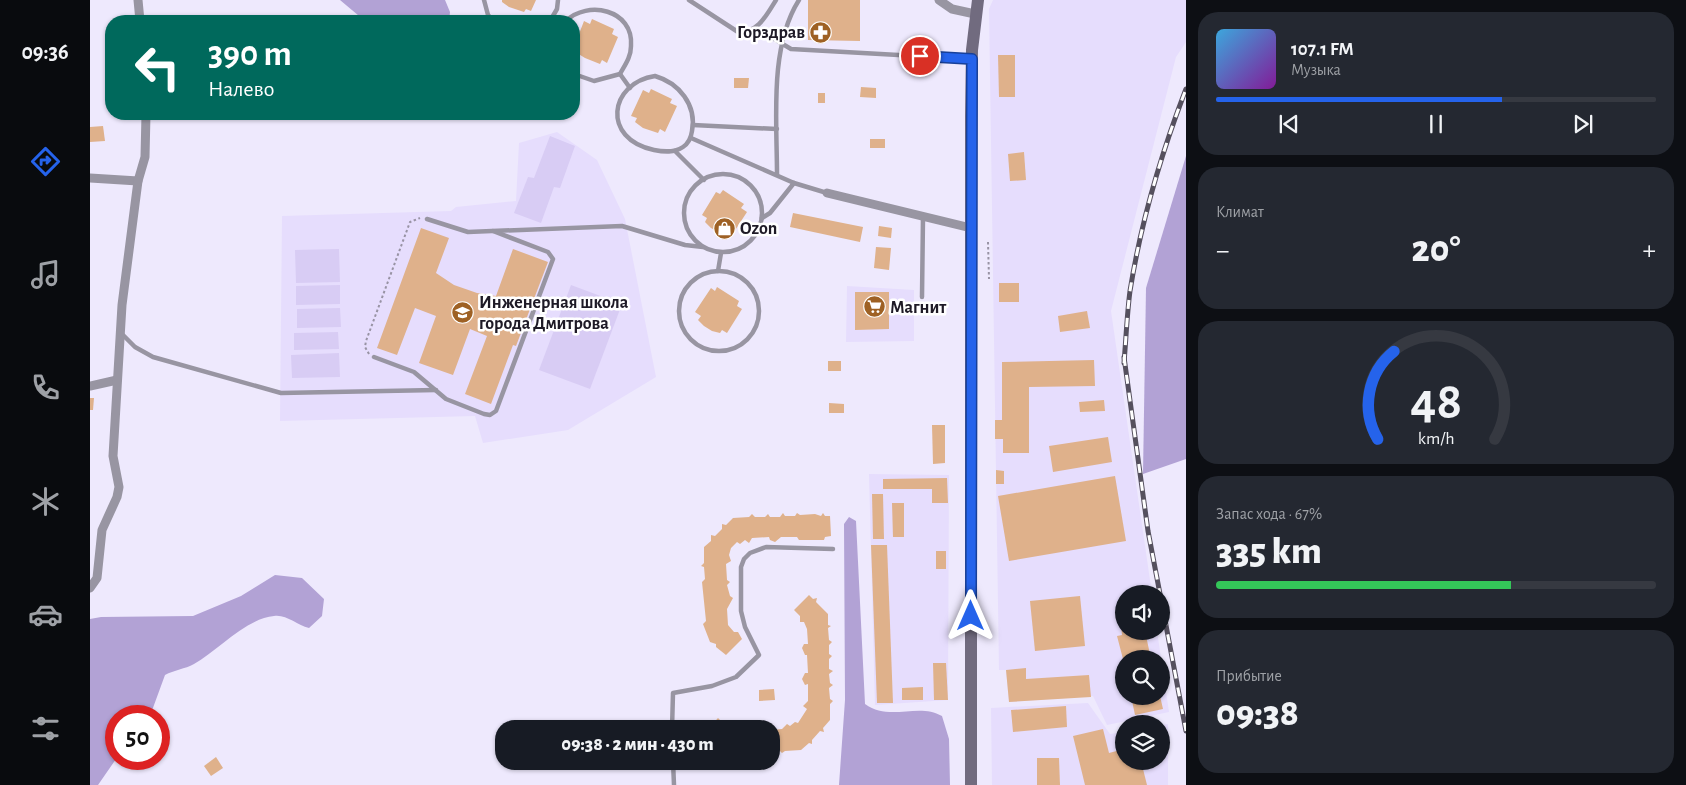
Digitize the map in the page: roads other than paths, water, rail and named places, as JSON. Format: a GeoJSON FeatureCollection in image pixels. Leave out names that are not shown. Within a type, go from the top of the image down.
{"type":"FeatureCollection","features":[{"type":"Feature","properties":{"kind":"main road"},"geometry":{"type":"LineString","coordinates":[[971,785],[972,59],[975,14],[978,0]]}},
{"type":"Feature","properties":{"kind":"street"},"geometry":{"type":"LineString","coordinates":[[138,0],[139,15]]}},
{"type":"Feature","properties":{"kind":"street"},"geometry":{"type":"LineString","coordinates":[[939,0],[952,9],[975,14]]}},
{"type":"Feature","properties":{"kind":"street"},"geometry":{"type":"LineString","coordinates":[[90,588],[97,578],[102,530],[117,498],[119,487],[113,456],[120,333],[127,258],[138,181],[145,157],[146,120]]}},
{"type":"Feature","properties":{"kind":"street"},"geometry":{"type":"LineString","coordinates":[[90,178],[138,181]]}},
{"type":"Feature","properties":{"kind":"street"},"geometry":{"type":"LineString","coordinates":[[827,193],[971,228]]}},
{"type":"Feature","properties":{"kind":"street"},"geometry":{"type":"LineString","coordinates":[[90,386],[117,380]]}},
{"type":"Feature","properties":{"kind":"lane"},"geometry":{"type":"LineString","coordinates":[[484,0],[488,15]]}},
{"type":"Feature","properties":{"kind":"lane"},"geometry":{"type":"LineString","coordinates":[[554,15],[558,0]]}},
{"type":"Feature","properties":{"kind":"lane"},"geometry":{"type":"LineString","coordinates":[[689,0],[738,32],[748,32],[756,28],[776,0]]}},
{"type":"Feature","properties":{"kind":"lane"},"geometry":{"type":"LineString","coordinates":[[776,174],[777,86],[782,45],[786,26],[799,0]]}},
{"type":"Feature","properties":{"kind":"lane"},"geometry":{"type":"LineString","coordinates":[[570,15],[580,9],[593,7],[615,13],[625,23],[630,33],[632,45],[629,57],[620,74],[594,81],[580,78]]}},
{"type":"Feature","properties":{"kind":"lane"},"geometry":{"type":"LineString","coordinates":[[756,28],[791,49],[972,59]]}},
{"type":"Feature","properties":{"kind":"lane"},"geometry":{"type":"LineString","coordinates":[[620,74],[630,88]]}},
{"type":"Feature","properties":{"kind":"lane"},"geometry":{"type":"LineString","coordinates":[[655,76],[668,80],[680,90],[689,102],[693,125],[691,138],[684,146],[675,151],[666,152],[643,148],[622,134],[618,125],[618,115],[620,104],[630,88],[644,78],[655,76]]}},
{"type":"Feature","properties":{"kind":"lane"},"geometry":{"type":"LineString","coordinates":[[693,125],[777,129]]}},
{"type":"Feature","properties":{"kind":"lane"},"geometry":{"type":"LineString","coordinates":[[691,138],[776,174],[794,184],[827,193]]}},
{"type":"Feature","properties":{"kind":"lane"},"geometry":{"type":"LineString","coordinates":[[675,151],[704,180]]}},
{"type":"Feature","properties":{"kind":"lane"},"geometry":{"type":"LineString","coordinates":[[427,219],[462,231],[622,226],[721,253],[736,251],[746,245],[759,230],[762,218],[761,202],[754,189],[739,178],[722,174],[704,180],[697,184],[688,195],[684,211],[685,225],[691,236],[703,247]]}},
{"type":"Feature","properties":{"kind":"lane"},"geometry":{"type":"LineString","coordinates":[[762,218],[770,213],[794,184]]}},
{"type":"Feature","properties":{"kind":"lane"},"geometry":{"type":"LineString","coordinates":[[922,297],[923,217]]}},
{"type":"Feature","properties":{"kind":"lane"},"geometry":{"type":"LineString","coordinates":[[374,357],[414,372],[449,400],[484,414],[490,415],[496,411],[553,257],[548,252],[493,231]]}},
{"type":"Feature","properties":{"kind":"lane"},"geometry":{"type":"LineString","coordinates":[[718,272],[721,253]]}},
{"type":"Feature","properties":{"kind":"lane"},"geometry":{"type":"LineString","coordinates":[[710,272],[718,272],[734,274],[746,281],[756,294],[760,313],[756,329],[744,343],[726,351],[703,348],[691,341],[683,330],[679,316],[682,295],[694,279],[710,272]]}},
{"type":"Feature","properties":{"kind":"lane"},"geometry":{"type":"LineString","coordinates":[[120,333],[135,347],[153,357],[275,393],[436,390]]}},
{"type":"Feature","properties":{"kind":"lane"},"geometry":{"type":"LineString","coordinates":[[672,720],[673,693],[712,686],[736,677],[759,655],[746,627],[741,610],[741,567],[744,559],[750,553],[766,547],[833,549]]}},
{"type":"Feature","properties":{"kind":"lane"},"geometry":{"type":"LineString","coordinates":[[673,770],[674,785]]}},
{"type":"Feature","properties":{"kind":"railway"},"geometry":{"type":"LineString","coordinates":[[1124,363],[1130,291],[1140,239],[1160,163],[1186,89]]}},
{"type":"Feature","properties":{"kind":"railway"},"geometry":{"type":"LineString","coordinates":[[1124,357],[1148,531],[1158,585]]}},
{"type":"Feature","properties":{"kind":"railway"},"geometry":{"type":"LineString","coordinates":[[1169,640],[1186,731]]}},
{"type":"Feature","properties":{"kind":"place","name":"Горздрав"},"geometry":{"type":"Point","coordinates":[821,32]}},
{"type":"Feature","properties":{"kind":"place","name":"Ozon"},"geometry":{"type":"Point","coordinates":[724,228]}},
{"type":"Feature","properties":{"kind":"place","name":"Магнит"},"geometry":{"type":"Point","coordinates":[874,307]}},
{"type":"Feature","properties":{"kind":"place","name":"Инженерная школа города Дмитрова"},"geometry":{"type":"Point","coordinates":[463,312]}}]}
